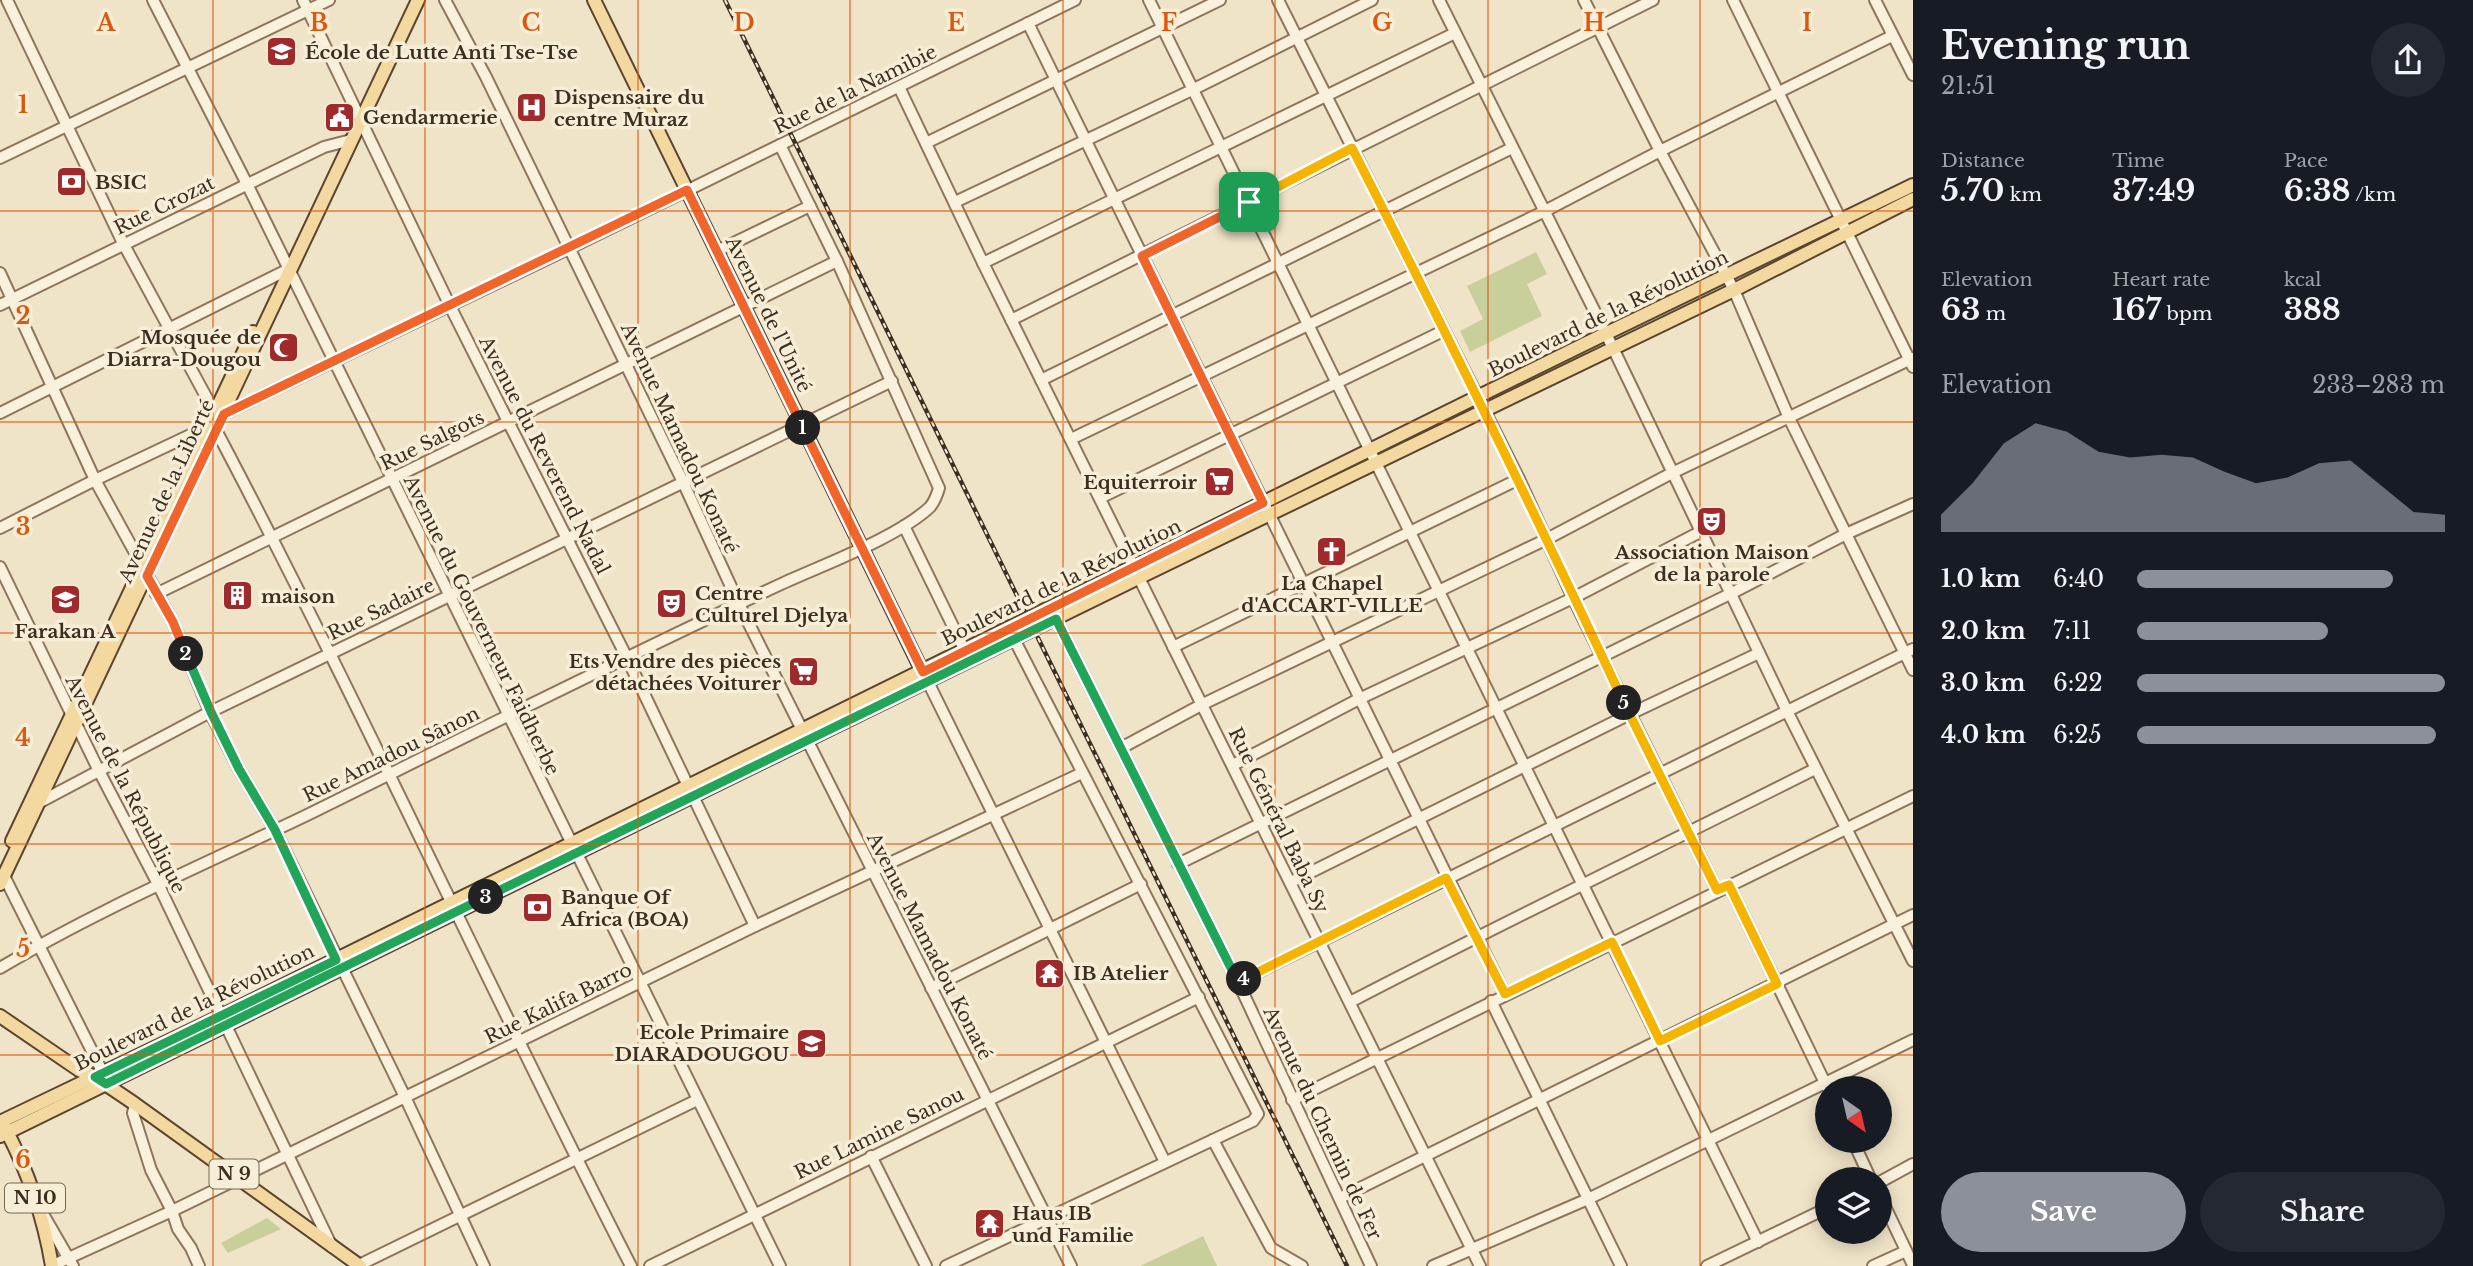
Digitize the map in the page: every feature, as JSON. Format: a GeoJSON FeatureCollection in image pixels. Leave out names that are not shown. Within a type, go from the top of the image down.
{"type":"FeatureCollection","features":[{"type":"Feature","properties":{"kind":"main road","name":"Avenue de la Liberté"},"geometry":{"type":"LineString","coordinates":[[360,116],[410,0]]}},
{"type":"Feature","properties":{"kind":"main road","name":"Avenue de la Liberté"},"geometry":{"type":"LineString","coordinates":[[1,876],[348,141],[418,0]]}},
{"type":"Feature","properties":{"kind":"main road","name":"Avenue de l'Unité"},"geometry":{"type":"LineString","coordinates":[[594,0],[925,677]]}},
{"type":"Feature","properties":{"kind":"main road","name":"Boulevard de la Révolution"},"geometry":{"type":"LineString","coordinates":[[925,677],[965,651],[1138,572],[1270,516],[1477,399],[1913,185]]}},
{"type":"Feature","properties":{"kind":"main road","name":"Boulevard de la Révolution"},"geometry":{"type":"LineString","coordinates":[[1,1129],[805,735],[925,677],[1056,619],[1263,503],[1485,411],[1913,199]]}},
{"type":"Feature","properties":{"kind":"main road","name":"Avenue de la Liberté"},"geometry":{"type":"LineString","coordinates":[[1,876],[40,802],[74,719]]}},
{"type":"Feature","properties":{"kind":"main road"},"geometry":{"type":"LineString","coordinates":[[0,1016],[97,1081]]}},
{"type":"Feature","properties":{"kind":"main road","name":"N 9"},"geometry":{"type":"LineString","coordinates":[[97,1081],[357,1266]]}},
{"type":"Feature","properties":{"kind":"main road","name":"N 10"},"geometry":{"type":"LineString","coordinates":[[1,1129],[38,1206],[52,1266]]}},
{"type":"Feature","properties":{"kind":"main road","name":"N 10"},"geometry":{"type":"LineString","coordinates":[[1,1129],[32,1209],[45,1266]]}},
{"type":"Feature","properties":{"kind":"street"},"geometry":{"type":"LineString","coordinates":[[6,0],[123,243],[169,329],[219,412]]}},
{"type":"Feature","properties":{"kind":"street","name":"Avenue du Gouverneur Faidherbe"},"geometry":{"type":"LineString","coordinates":[[153,0],[247,184],[638,983],[780,1266]]}},
{"type":"Feature","properties":{"kind":"street"},"geometry":{"type":"LineString","coordinates":[[0,158],[186,68],[306,5],[330,0]]}},
{"type":"Feature","properties":{"kind":"street","name":"Avenue Mamadou Konaté"},"geometry":{"type":"LineString","coordinates":[[445,0],[626,363],[739,604],[1071,1266]]}},
{"type":"Feature","properties":{"kind":"street","name":"Rue de la Namibie"},"geometry":{"type":"LineString","coordinates":[[219,412],[334,362],[1075,0]]}},
{"type":"Feature","properties":{"kind":"street"},"geometry":{"type":"LineString","coordinates":[[1149,0],[1280,262],[1758,1242]]}},
{"type":"Feature","properties":{"kind":"street"},"geometry":{"type":"LineString","coordinates":[[926,143],[1220,0]]}},
{"type":"Feature","properties":{"kind":"street"},"geometry":{"type":"LineString","coordinates":[[1278,0],[1519,479],[1545,540],[1717,890]]}},
{"type":"Feature","properties":{"kind":"street"},"geometry":{"type":"LineString","coordinates":[[955,202],[1192,90],[1373,0]]}},
{"type":"Feature","properties":{"kind":"street"},"geometry":{"type":"LineString","coordinates":[[1439,0],[1613,348],[1815,769],[1913,961]]}},
{"type":"Feature","properties":{"kind":"street"},"geometry":{"type":"LineString","coordinates":[[1584,0],[1734,290],[1790,418],[1846,534],[1909,651],[1913,670]]}},
{"type":"Feature","properties":{"kind":"street"},"geometry":{"type":"LineString","coordinates":[[1011,320],[1653,0]]}},
{"type":"Feature","properties":{"kind":"street"},"geometry":{"type":"LineString","coordinates":[[1121,748],[1203,704],[1545,540],[1672,473],[1912,361],[1846,233],[1733,0]]}},
{"type":"Feature","properties":{"kind":"street"},"geometry":{"type":"LineString","coordinates":[[1875,0],[1913,75]]}},
{"type":"Feature","properties":{"kind":"street","name":"Avenue du Reverend Nadal"},"geometry":{"type":"LineString","coordinates":[[306,5],[450,306],[627,658],[755,926]]}},
{"type":"Feature","properties":{"kind":"street"},"geometry":{"type":"LineString","coordinates":[[1028,23],[1505,994]]}},
{"type":"Feature","properties":{"kind":"street"},"geometry":{"type":"LineString","coordinates":[[982,263],[1455,33]]}},
{"type":"Feature","properties":{"kind":"street"},"geometry":{"type":"LineString","coordinates":[[1071,439],[1543,212],[1892,36]]}},
{"type":"Feature","properties":{"kind":"street","name":"Rue Général Baba Sy"},"geometry":{"type":"LineString","coordinates":[[899,87],[982,263],[1292,882],[1480,1266]]}},
{"type":"Feature","properties":{"kind":"street","name":"Rue Crozat"},"geometry":{"type":"LineString","coordinates":[[0,305],[324,147],[348,141]]}},
{"type":"Feature","properties":{"kind":"street"},"geometry":{"type":"LineString","coordinates":[[780,145],[892,381]]}},
{"type":"Feature","properties":{"kind":"street"},"geometry":{"type":"LineString","coordinates":[[1041,380],[1512,148]]}},
{"type":"Feature","properties":{"kind":"street"},"geometry":{"type":"LineString","coordinates":[[717,251],[810,206]]}},
{"type":"Feature","properties":{"kind":"street","name":"Rue Salgots"},"geometry":{"type":"LineString","coordinates":[[156,594],[837,261]]}},
{"type":"Feature","properties":{"kind":"street"},"geometry":{"type":"LineString","coordinates":[[0,413],[287,270]]}},
{"type":"Feature","properties":{"kind":"street"},"geometry":{"type":"LineString","coordinates":[[0,273],[95,480],[173,622],[211,712],[239,769],[275,830],[484,1266]]}},
{"type":"Feature","properties":{"kind":"street"},"geometry":{"type":"LineString","coordinates":[[1100,498],[1443,331]]}},
{"type":"Feature","properties":{"kind":"street","name":"Rue Sadaire"},"geometry":{"type":"LineString","coordinates":[[40,802],[211,712],[892,381]]}},
{"type":"Feature","properties":{"kind":"street","name":"Rue Amadou Sânon"},"geometry":{"type":"LineString","coordinates":[[0,968],[38,945],[904,526],[930,506],[937,498],[939,488],[892,381]]}},
{"type":"Feature","properties":{"kind":"street"},"geometry":{"type":"LineString","coordinates":[[0,528],[95,480],[211,429],[272,537],[631,1266]]}},
{"type":"Feature","properties":{"kind":"street"},"geometry":{"type":"LineString","coordinates":[[1173,647],[1519,479]]}},
{"type":"Feature","properties":{"kind":"street"},"geometry":{"type":"LineString","coordinates":[[1178,864],[1732,593],[1846,534],[1913,504]]}},
{"type":"Feature","properties":{"kind":"street"},"geometry":{"type":"LineString","coordinates":[[904,526],[965,651]]}},
{"type":"Feature","properties":{"kind":"street"},"geometry":{"type":"LineString","coordinates":[[1233,765],[1359,699],[1573,598],[1700,532]]}},
{"type":"Feature","properties":{"kind":"street","name":"Avenue de la République"},"geometry":{"type":"LineString","coordinates":[[0,567],[99,771],[159,886],[333,1250]]}},
{"type":"Feature","properties":{"kind":"street","name":"Avenue du Chemin de Fer"},"geometry":{"type":"LineString","coordinates":[[1056,619],[1238,982],[1371,1266]]}},
{"type":"Feature","properties":{"kind":"street"},"geometry":{"type":"LineString","coordinates":[[946,1266],[1255,1120],[1257,1110],[1014,639]]}},
{"type":"Feature","properties":{"kind":"street"},"geometry":{"type":"LineString","coordinates":[[1238,982],[1909,651]]}},
{"type":"Feature","properties":{"kind":"street"},"geometry":{"type":"LineString","coordinates":[[1292,882],[1759,653]]}},
{"type":"Feature","properties":{"kind":"street"},"geometry":{"type":"LineString","coordinates":[[925,677],[1165,1162]]}},
{"type":"Feature","properties":{"kind":"street"},"geometry":{"type":"LineString","coordinates":[[1350,1002],[1476,936],[1585,885],[1815,769]]}},
{"type":"Feature","properties":{"kind":"street","name":"Rue Kalifa Barro"},"geometry":{"type":"LineString","coordinates":[[52,1266],[71,1262],[234,1179],[755,926],[1082,772]]}},
{"type":"Feature","properties":{"kind":"street"},"geometry":{"type":"LineString","coordinates":[[1292,1100],[1913,796]]}},
{"type":"Feature","properties":{"kind":"street"},"geometry":{"type":"LineString","coordinates":[[1,876],[38,945],[97,1081]]}},
{"type":"Feature","properties":{"kind":"street"},"geometry":{"type":"LineString","coordinates":[[931,988],[1141,884]]}},
{"type":"Feature","properties":{"kind":"street"},"geometry":{"type":"LineString","coordinates":[[1729,885],[1821,1076]]}},
{"type":"Feature","properties":{"kind":"street"},"geometry":{"type":"LineString","coordinates":[[1340,1198],[1913,915]]}},
{"type":"Feature","properties":{"kind":"street","name":"Rue Lamine Sanou"},"geometry":{"type":"LineString","coordinates":[[650,1266],[1199,997]]}},
{"type":"Feature","properties":{"kind":"street"},"geometry":{"type":"LineString","coordinates":[[1491,1001],[1621,1266]]}},
{"type":"Feature","properties":{"kind":"street"},"geometry":{"type":"LineString","coordinates":[[1845,1076],[1913,1040]]}},
{"type":"Feature","properties":{"kind":"street"},"geometry":{"type":"LineString","coordinates":[[1433,1266],[1588,1199],[1815,1091]]}},
{"type":"Feature","properties":{"kind":"street"},"geometry":{"type":"LineString","coordinates":[[357,1266],[696,1100]]}},
{"type":"Feature","properties":{"kind":"street"},"geometry":{"type":"LineString","coordinates":[[134,1109],[151,1170],[178,1229],[199,1266]]}},
{"type":"Feature","properties":{"kind":"street"},"geometry":{"type":"LineString","coordinates":[[1213,1140],[1271,1248],[1302,1266]]}},
{"type":"Feature","properties":{"kind":"street"},"geometry":{"type":"LineString","coordinates":[[871,1156],[926,1266]]}},
{"type":"Feature","properties":{"kind":"street"},"geometry":{"type":"LineString","coordinates":[[1892,1175],[1913,1164]]}},
{"type":"Feature","properties":{"kind":"street"},"geometry":{"type":"LineString","coordinates":[[38,1206],[71,1262]]}},
{"type":"Feature","properties":{"kind":"street"},"geometry":{"type":"LineString","coordinates":[[1707,1266],[1815,1214]]}},
{"type":"Feature","properties":{"kind":"street"},"geometry":{"type":"LineString","coordinates":[[1892,1221],[1913,1265]]}},
{"type":"Feature","properties":{"kind":"street"},"geometry":{"type":"LineString","coordinates":[[1873,1266],[1906,1251]]}},
{"type":"Feature","properties":{"kind":"green space"},"geometry":{"type":"Polygon","coordinates":[[[1536,252],[1547,274],[1527,284],[1542,316],[1470,352],[1460,331],[1483,319],[1467,286],[1536,252]]]}},
{"type":"Feature","properties":{"kind":"green space"},"geometry":{"type":"Polygon","coordinates":[[[267,1218],[281,1229],[228,1253],[221,1243],[267,1218]]]}},
{"type":"Feature","properties":{"kind":"green space"},"geometry":{"type":"Polygon","coordinates":[[[1203,1236],[1217,1266],[1140,1266],[1203,1236]]]}},
{"type":"Feature","properties":{"kind":"railway"},"geometry":{"type":"LineString","coordinates":[[725,0],[1024,610]]}},
{"type":"Feature","properties":{"kind":"railway"},"geometry":{"type":"LineString","coordinates":[[1038,638],[1347,1266]]}},
{"type":"Feature","properties":{"kind":"place","name":"École de Lutte Anti Tse-Tse"},"geometry":{"type":"Point","coordinates":[282,52]}},
{"type":"Feature","properties":{"kind":"place","name":"Dispensaire du centre Muraz"},"geometry":{"type":"Point","coordinates":[531,108]}},
{"type":"Feature","properties":{"kind":"place","name":"Gendarmerie"},"geometry":{"type":"Point","coordinates":[340,117]}},
{"type":"Feature","properties":{"kind":"place","name":"BSIC"},"geometry":{"type":"Point","coordinates":[72,182]}},
{"type":"Feature","properties":{"kind":"place","name":"Mosquée de Diarra-Dougou"},"geometry":{"type":"Point","coordinates":[284,348]}},
{"type":"Feature","properties":{"kind":"place","name":"Equiterroir"},"geometry":{"type":"Point","coordinates":[1220,482]}},
{"type":"Feature","properties":{"kind":"place","name":"Association Maison de la parole"},"geometry":{"type":"Point","coordinates":[1712,521]}},
{"type":"Feature","properties":{"kind":"place","name":"La Chapel d'ACCART-VILLE"},"geometry":{"type":"Point","coordinates":[1332,552]}},
{"type":"Feature","properties":{"kind":"place","name":"maison"},"geometry":{"type":"Point","coordinates":[238,596]}},
{"type":"Feature","properties":{"kind":"place","name":"Farakan A"},"geometry":{"type":"Point","coordinates":[65,600]}},
{"type":"Feature","properties":{"kind":"place","name":"Centre Culturel Djelya"},"geometry":{"type":"Point","coordinates":[672,604]}},
{"type":"Feature","properties":{"kind":"place","name":"Ets Vendre des pièces détachées Voiturer"},"geometry":{"type":"Point","coordinates":[804,672]}},
{"type":"Feature","properties":{"kind":"place","name":"Banque Of Africa (BOA)"},"geometry":{"type":"Point","coordinates":[538,908]}},
{"type":"Feature","properties":{"kind":"place","name":"IB Atelier"},"geometry":{"type":"Point","coordinates":[1050,973]}},
{"type":"Feature","properties":{"kind":"place","name":"Ecole Primaire DIARADOUGOU"},"geometry":{"type":"Point","coordinates":[812,1043]}},
{"type":"Feature","properties":{"kind":"place","name":"Haus IB und Familie"},"geometry":{"type":"Point","coordinates":[989,1224]}},
{"type":"Feature","properties":{"kind":"route"},"geometry":{"type":"LineString","coordinates":[[1352,148],[1519,479],[1545,540],[1688,833],[1717,890],[1729,885],[1777,984],[1660,1041],[1612,942],[1505,994],[1446,878],[1238,982],[1056,619],[106,1084],[95,1077],[336,960],[275,830],[239,769],[211,712],[173,622],[147,576],[224,414],[687,190],[923,672],[1263,503],[1142,256],[1249,202],[1352,148]]}}]}
